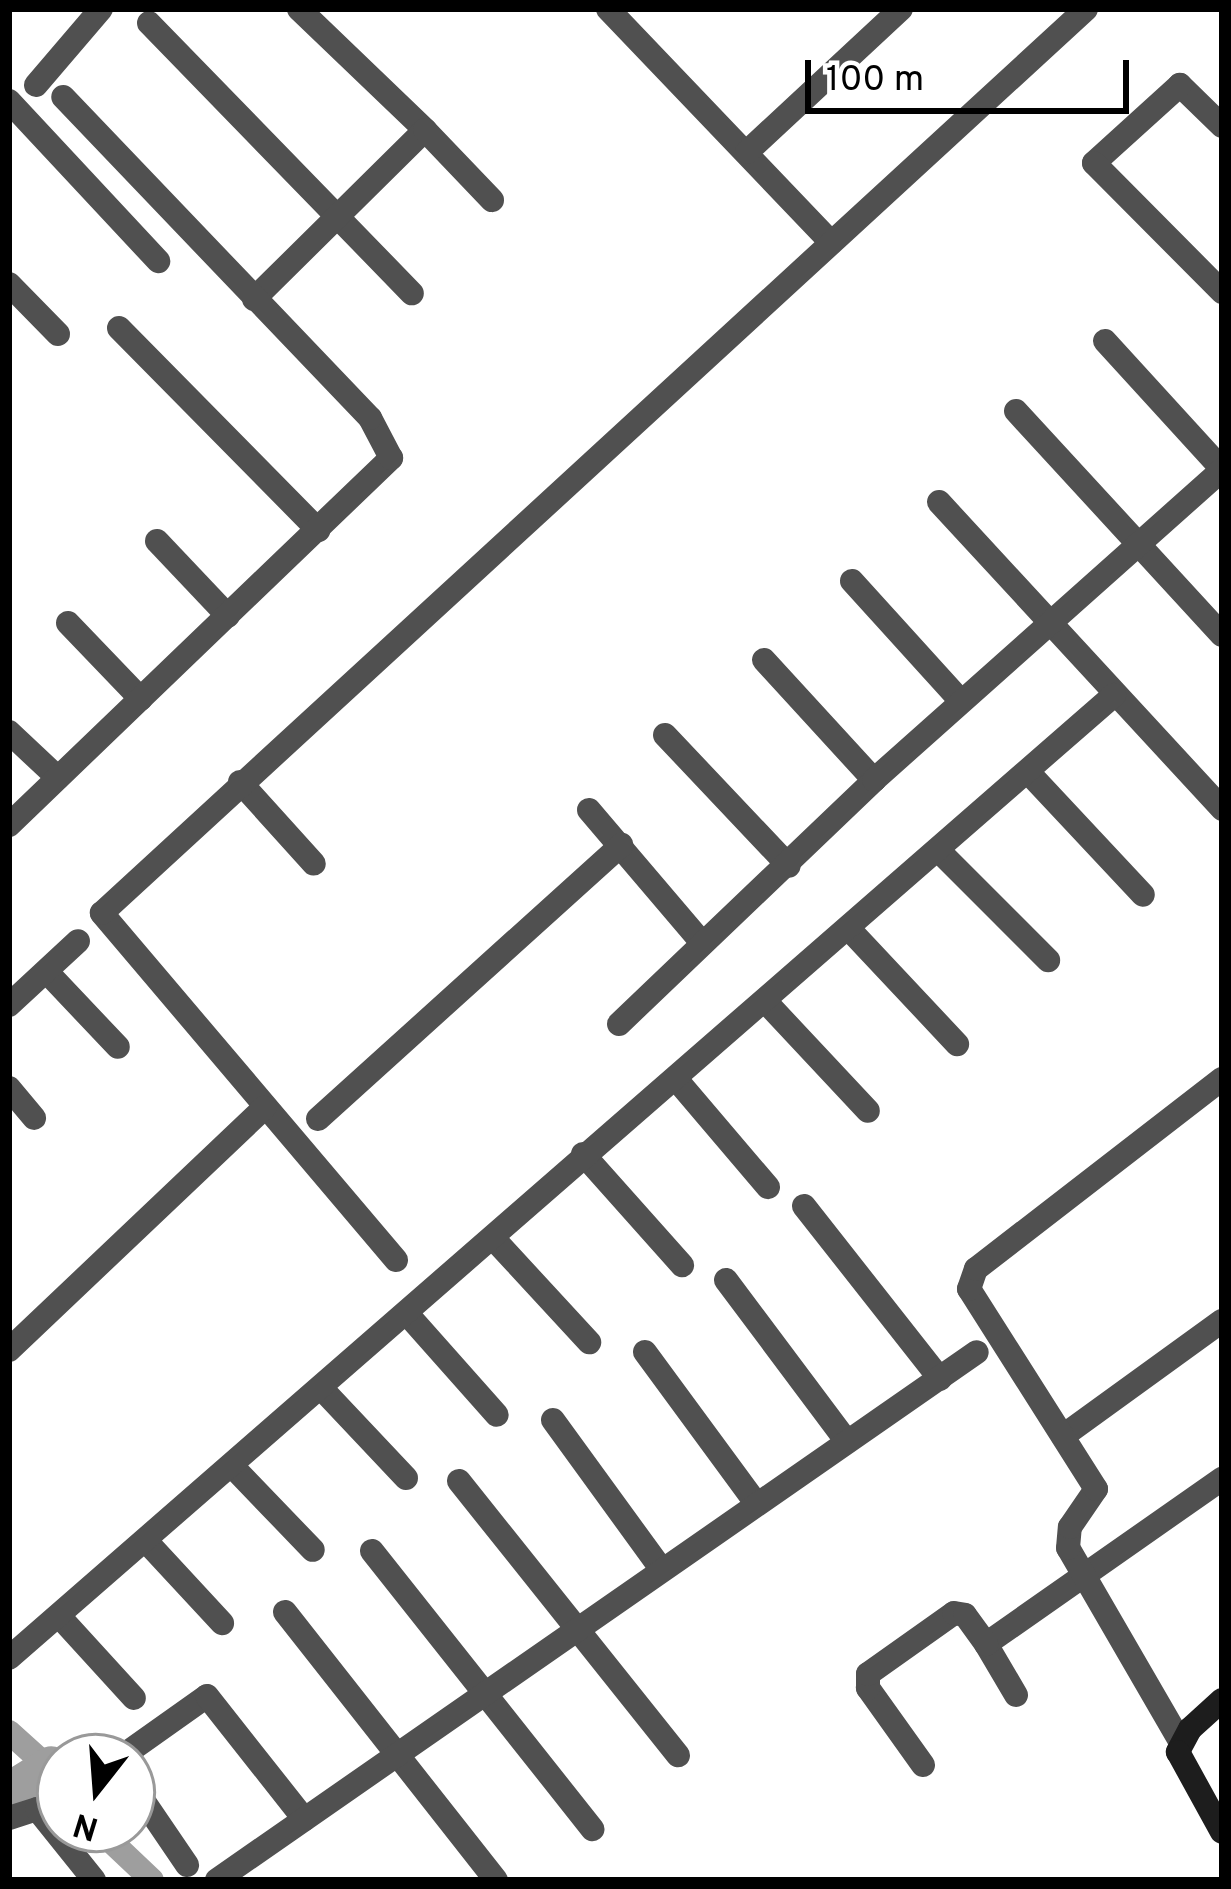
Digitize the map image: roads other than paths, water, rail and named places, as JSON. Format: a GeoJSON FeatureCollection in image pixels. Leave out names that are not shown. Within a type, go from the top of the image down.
{"type":"FeatureCollection","features":[{"type":"Feature","properties":{"kind":"street"},"geometry":{"type":"LineString","coordinates":[[36,85],[101,9]]}},
{"type":"Feature","properties":{"kind":"street"},"geometry":{"type":"LineString","coordinates":[[299,9],[492,200]]}},
{"type":"Feature","properties":{"kind":"street"},"geometry":{"type":"LineString","coordinates":[[608,9],[831,242]]}},
{"type":"Feature","properties":{"kind":"street"},"geometry":{"type":"LineString","coordinates":[[747,152],[901,9]]}},
{"type":"Feature","properties":{"kind":"street"},"geometry":{"type":"LineString","coordinates":[[396,1260],[102,914],[240,782],[1086,9]]}},
{"type":"Feature","properties":{"kind":"street"},"geometry":{"type":"LineString","coordinates":[[149,23],[333,218],[412,293]]}},
{"type":"Feature","properties":{"kind":"street"},"geometry":{"type":"LineString","coordinates":[[1222,126],[1180,85],[1094,163],[1222,292]]}},
{"type":"Feature","properties":{"kind":"street"},"geometry":{"type":"LineString","coordinates":[[9,825],[385,469],[388,445],[63,98]]}},
{"type":"Feature","properties":{"kind":"street"},"geometry":{"type":"LineString","coordinates":[[9,101],[158,261]]}},
{"type":"Feature","properties":{"kind":"street"},"geometry":{"type":"LineString","coordinates":[[254,299],[425,130]]}},
{"type":"Feature","properties":{"kind":"street"},"geometry":{"type":"LineString","coordinates":[[12,293],[58,334]]}},
{"type":"Feature","properties":{"kind":"street"},"geometry":{"type":"LineString","coordinates":[[119,328],[318,530]]}},
{"type":"Feature","properties":{"kind":"street"},"geometry":{"type":"LineString","coordinates":[[619,1024],[874,780],[1222,470],[1105,341]]}},
{"type":"Feature","properties":{"kind":"street"},"geometry":{"type":"LineString","coordinates":[[1016,411],[1222,635]]}},
{"type":"Feature","properties":{"kind":"street"},"geometry":{"type":"LineString","coordinates":[[939,502],[1222,809]]}},
{"type":"Feature","properties":{"kind":"street"},"geometry":{"type":"LineString","coordinates":[[157,541],[228,616]]}},
{"type":"Feature","properties":{"kind":"street"},"geometry":{"type":"LineString","coordinates":[[851,581],[961,701]]}},
{"type":"Feature","properties":{"kind":"street"},"geometry":{"type":"LineString","coordinates":[[68,623],[140,699]]}},
{"type":"Feature","properties":{"kind":"street"},"geometry":{"type":"LineString","coordinates":[[764,660],[874,780]]}},
{"type":"Feature","properties":{"kind":"street"},"geometry":{"type":"LineString","coordinates":[[9,1658],[410,1316],[583,1154],[940,852],[1114,695]]}},
{"type":"Feature","properties":{"kind":"street"},"geometry":{"type":"LineString","coordinates":[[9,732],[58,778]]}},
{"type":"Feature","properties":{"kind":"street"},"geometry":{"type":"LineString","coordinates":[[665,735],[789,866]]}},
{"type":"Feature","properties":{"kind":"street"},"geometry":{"type":"LineString","coordinates":[[1028,772],[1143,895]]}},
{"type":"Feature","properties":{"kind":"street"},"geometry":{"type":"LineString","coordinates":[[240,782],[314,864]]}},
{"type":"Feature","properties":{"kind":"street"},"geometry":{"type":"LineString","coordinates":[[589,810],[703,943]]}},
{"type":"Feature","properties":{"kind":"street"},"geometry":{"type":"LineString","coordinates":[[318,1119],[621,845]]}},
{"type":"Feature","properties":{"kind":"street"},"geometry":{"type":"LineString","coordinates":[[940,852],[1048,960]]}},
{"type":"Feature","properties":{"kind":"street"},"geometry":{"type":"LineString","coordinates":[[849,929],[957,1044]]}},
{"type":"Feature","properties":{"kind":"street"},"geometry":{"type":"LineString","coordinates":[[9,1006],[78,941]]}},
{"type":"Feature","properties":{"kind":"street"},"geometry":{"type":"LineString","coordinates":[[47,973],[118,1047]]}},
{"type":"Feature","properties":{"kind":"street"},"geometry":{"type":"LineString","coordinates":[[766,1002],[868,1111]]}},
{"type":"Feature","properties":{"kind":"street"},"geometry":{"type":"LineString","coordinates":[[676,1079],[768,1187]]}},
{"type":"Feature","properties":{"kind":"street"},"geometry":{"type":"LineString","coordinates":[[1222,1079],[976,1268],[968,1289],[1096,1489],[1066,1540],[1180,1741],[1182,1766],[1222,1832]]}},
{"type":"Feature","properties":{"kind":"street"},"geometry":{"type":"LineString","coordinates":[[9,1088],[34,1118]]}},
{"type":"Feature","properties":{"kind":"street"},"geometry":{"type":"LineString","coordinates":[[9,1350],[264,1108]]}},
{"type":"Feature","properties":{"kind":"street"},"geometry":{"type":"LineString","coordinates":[[583,1154],[682,1265]]}},
{"type":"Feature","properties":{"kind":"street"},"geometry":{"type":"LineString","coordinates":[[804,1206],[940,1378]]}},
{"type":"Feature","properties":{"kind":"street"},"geometry":{"type":"LineString","coordinates":[[493,1238],[589,1342]]}},
{"type":"Feature","properties":{"kind":"street"},"geometry":{"type":"LineString","coordinates":[[726,1280],[847,1442]]}},
{"type":"Feature","properties":{"kind":"street"},"geometry":{"type":"LineString","coordinates":[[410,1316],[497,1414]]}},
{"type":"Feature","properties":{"kind":"street"},"geometry":{"type":"LineString","coordinates":[[1064,1436],[1222,1321]]}},
{"type":"Feature","properties":{"kind":"street"},"geometry":{"type":"LineString","coordinates":[[645,1352],[756,1503]]}},
{"type":"Feature","properties":{"kind":"street"},"geometry":{"type":"LineString","coordinates":[[217,1880],[977,1352]]}},
{"type":"Feature","properties":{"kind":"street"},"geometry":{"type":"LineString","coordinates":[[323,1390],[406,1478]]}},
{"type":"Feature","properties":{"kind":"street"},"geometry":{"type":"LineString","coordinates":[[554,1420],[662,1570]]}},
{"type":"Feature","properties":{"kind":"street"},"geometry":{"type":"LineString","coordinates":[[232,1467],[313,1550]]}},
{"type":"Feature","properties":{"kind":"street"},"geometry":{"type":"LineString","coordinates":[[986,1644],[1222,1479]]}},
{"type":"Feature","properties":{"kind":"street"},"geometry":{"type":"LineString","coordinates":[[459,1481],[580,1626],[677,1755]]}},
{"type":"Feature","properties":{"kind":"street"},"geometry":{"type":"LineString","coordinates":[[146,1541],[223,1623]]}},
{"type":"Feature","properties":{"kind":"street"},"geometry":{"type":"LineString","coordinates":[[372,1551],[592,1829]]}},
{"type":"Feature","properties":{"kind":"street"},"geometry":{"type":"LineString","coordinates":[[285,1612],[496,1880]]}},
{"type":"Feature","properties":{"kind":"street"},"geometry":{"type":"LineString","coordinates":[[923,1765],[868,1688],[868,1674],[954,1613],[965,1616],[1016,1695]]}},
{"type":"Feature","properties":{"kind":"street"},"geometry":{"type":"LineString","coordinates":[[59,1616],[134,1698]]}},
{"type":"Feature","properties":{"kind":"street"},"geometry":{"type":"LineString","coordinates":[[155,1733],[207,1696],[304,1819]]}},
{"type":"Feature","properties":{"kind":"street"},"geometry":{"type":"LineString","coordinates":[[1180,1741],[1222,1700]]}},
{"type":"Feature","properties":{"kind":"street"},"geometry":{"type":"LineString","coordinates":[[9,1818],[37,1808],[94,1880]]}},
{"type":"Feature","properties":{"kind":"street"},"geometry":{"type":"LineString","coordinates":[[156,1819],[187,1865]]}},
{"type":"Feature","properties":{"kind":"waterway"},"geometry":{"type":"LineString","coordinates":[[9,1732],[36,1756]]}},
{"type":"Feature","properties":{"kind":"waterway"},"geometry":{"type":"LineString","coordinates":[[9,1791],[36,1774]]}},
{"type":"Feature","properties":{"kind":"waterway"},"geometry":{"type":"LineString","coordinates":[[123,1853],[152,1880]]}}]}
